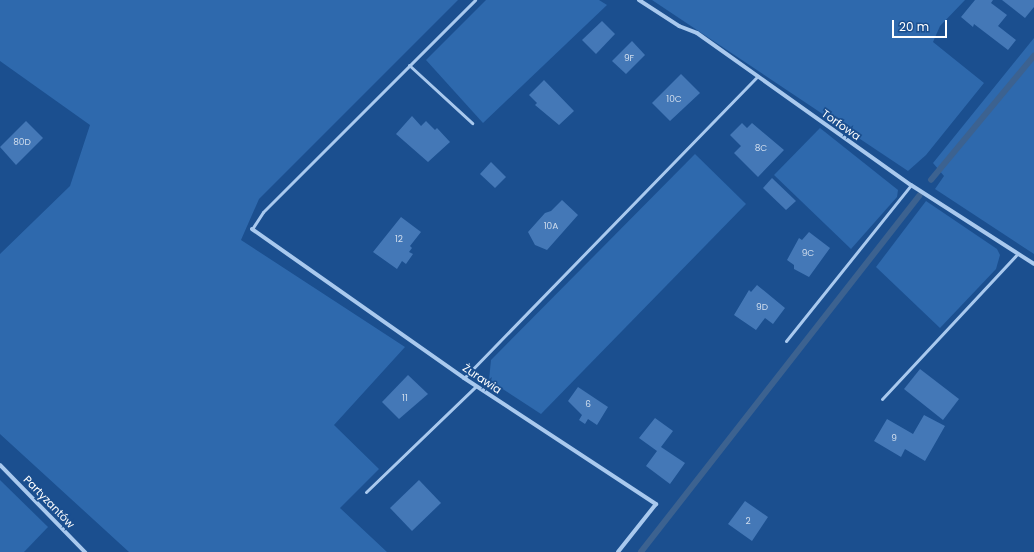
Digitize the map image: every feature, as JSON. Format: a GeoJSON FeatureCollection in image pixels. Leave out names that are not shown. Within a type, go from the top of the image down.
{"type":"FeatureCollection","features":[{"type":"Feature","properties":{"kind":"street","name":"Torfowa"},"geometry":{"type":"LineString","coordinates":[[639,0],[679,26],[697,33],[912,185],[1034,264]]}},
{"type":"Feature","properties":{"kind":"street","name":"Żurawia"},"geometry":{"type":"LineString","coordinates":[[252,229],[464,378],[656,504],[618,552]]}},
{"type":"Feature","properties":{"kind":"street","name":"Partyzantów"},"geometry":{"type":"LineString","coordinates":[[0,465],[85,552]]}},
{"type":"Feature","properties":{"kind":"lane"},"geometry":{"type":"LineString","coordinates":[[252,229],[263,212],[409,64],[475,0]]}},
{"type":"Feature","properties":{"kind":"lane"},"geometry":{"type":"LineString","coordinates":[[409,64],[472,123]]}},
{"type":"Feature","properties":{"kind":"lane"},"geometry":{"type":"LineString","coordinates":[[464,378],[758,76]]}},
{"type":"Feature","properties":{"kind":"lane"},"geometry":{"type":"LineString","coordinates":[[786,341],[912,185]]}},
{"type":"Feature","properties":{"kind":"lane"},"geometry":{"type":"LineString","coordinates":[[882,398],[1017,254]]}},
{"type":"Feature","properties":{"kind":"lane"},"geometry":{"type":"LineString","coordinates":[[366,492],[476,386]]}},
{"type":"Feature","properties":{"kind":"shaded area"},"geometry":{"type":"Polygon","coordinates":[[[0,0],[458,0],[259,199],[241,240],[405,347],[334,425],[379,469],[340,508],[387,552],[129,552],[0,434],[0,254],[70,186],[90,125],[0,61],[0,0]]]}},
{"type":"Feature","properties":{"kind":"shaded area"},"geometry":{"type":"Polygon","coordinates":[[[486,0],[599,0],[607,5],[483,123],[426,60],[486,0]]]}},
{"type":"Feature","properties":{"kind":"shaded area"},"geometry":{"type":"Polygon","coordinates":[[[652,0],[965,0],[940,26],[933,42],[984,83],[926,155],[908,171],[652,0]]]}},
{"type":"Feature","properties":{"kind":"shaded area"},"geometry":{"type":"Polygon","coordinates":[[[1034,38],[1034,254],[935,189],[944,176],[933,163],[1034,38]]]}},
{"type":"Feature","properties":{"kind":"shaded area"},"geometry":{"type":"Polygon","coordinates":[[[820,128],[898,190],[897,197],[851,249],[774,175],[820,128]]]}},
{"type":"Feature","properties":{"kind":"shaded area"},"geometry":{"type":"Polygon","coordinates":[[[695,154],[746,204],[541,414],[489,380],[491,360],[695,154]]]}},
{"type":"Feature","properties":{"kind":"shaded area"},"geometry":{"type":"Polygon","coordinates":[[[926,201],[997,249],[1000,255],[996,269],[940,328],[876,267],[926,201]]]}},
{"type":"Feature","properties":{"kind":"shaded area"},"geometry":{"type":"Polygon","coordinates":[[[0,480],[48,527],[24,552],[0,552],[0,480]]]}},
{"type":"Feature","properties":{"kind":"building"},"geometry":{"type":"Polygon","coordinates":[[[975,0],[993,0],[991,3],[1007,15],[998,26],[1016,40],[1008,50],[974,24],[973,27],[961,17],[975,0]]]}},
{"type":"Feature","properties":{"kind":"building"},"geometry":{"type":"Polygon","coordinates":[[[1002,0],[1034,0],[1034,7],[1025,18],[1002,0]]]}},
{"type":"Feature","properties":{"kind":"building"},"geometry":{"type":"Polygon","coordinates":[[[602,21],[615,34],[596,54],[582,40],[602,21]]]}},
{"type":"Feature","properties":{"kind":"building"},"geometry":{"type":"Polygon","coordinates":[[[632,41],[645,55],[626,74],[612,61],[632,41]]]}},
{"type":"Feature","properties":{"kind":"building"},"geometry":{"type":"Polygon","coordinates":[[[681,74],[700,93],[670,121],[652,103],[681,74]]]}},
{"type":"Feature","properties":{"kind":"building"},"geometry":{"type":"Polygon","coordinates":[[[544,80],[574,111],[559,125],[535,105],[537,103],[529,95],[544,80]]]}},
{"type":"Feature","properties":{"kind":"building"},"geometry":{"type":"Polygon","coordinates":[[[412,116],[421,126],[426,121],[435,130],[437,128],[450,142],[428,162],[396,134],[412,116]]]}},
{"type":"Feature","properties":{"kind":"building"},"geometry":{"type":"Polygon","coordinates":[[[26,121],[43,138],[16,165],[0,147],[26,121]]]}},
{"type":"Feature","properties":{"kind":"building"},"geometry":{"type":"Polygon","coordinates":[[[742,123],[747,128],[752,123],[784,150],[758,177],[734,153],[741,146],[730,135],[742,123]]]}},
{"type":"Feature","properties":{"kind":"building"},"geometry":{"type":"Polygon","coordinates":[[[491,162],[506,177],[495,188],[480,174],[491,162]]]}},
{"type":"Feature","properties":{"kind":"building"},"geometry":{"type":"Polygon","coordinates":[[[772,178],[796,201],[786,210],[763,188],[772,178]]]}},
{"type":"Feature","properties":{"kind":"building"},"geometry":{"type":"Polygon","coordinates":[[[562,200],[578,215],[547,250],[535,245],[528,232],[545,213],[551,211],[562,200]]]}},
{"type":"Feature","properties":{"kind":"building"},"geometry":{"type":"Polygon","coordinates":[[[401,217],[421,232],[410,246],[412,248],[409,252],[413,254],[406,264],[402,261],[397,269],[373,252],[401,217]]]}},
{"type":"Feature","properties":{"kind":"building"},"geometry":{"type":"Polygon","coordinates":[[[809,232],[830,248],[809,277],[794,269],[794,265],[787,260],[799,238],[802,240],[809,232]]]}},
{"type":"Feature","properties":{"kind":"building"},"geometry":{"type":"Polygon","coordinates":[[[757,285],[785,308],[773,324],[765,318],[756,330],[734,315],[749,290],[751,292],[757,285]]]}},
{"type":"Feature","properties":{"kind":"building"},"geometry":{"type":"Polygon","coordinates":[[[920,369],[959,399],[943,420],[904,389],[920,369]]]}},
{"type":"Feature","properties":{"kind":"building"},"geometry":{"type":"Polygon","coordinates":[[[408,375],[428,394],[399,419],[382,402],[408,375]]]}},
{"type":"Feature","properties":{"kind":"building"},"geometry":{"type":"Polygon","coordinates":[[[578,387],[608,407],[597,425],[588,419],[585,424],[579,420],[582,415],[568,401],[578,387]]]}},
{"type":"Feature","properties":{"kind":"building"},"geometry":{"type":"Polygon","coordinates":[[[924,415],[945,426],[925,461],[905,449],[901,457],[874,441],[887,419],[913,434],[924,415]]]}},
{"type":"Feature","properties":{"kind":"building"},"geometry":{"type":"Polygon","coordinates":[[[655,418],[673,431],[661,447],[685,463],[670,484],[646,466],[657,451],[639,438],[655,418]]]}},
{"type":"Feature","properties":{"kind":"building"},"geometry":{"type":"Polygon","coordinates":[[[419,480],[441,503],[412,531],[390,508],[419,480]]]}},
{"type":"Feature","properties":{"kind":"building"},"geometry":{"type":"Polygon","coordinates":[[[745,501],[768,517],[752,541],[728,524],[745,501]]]}},
{"type":"Feature","properties":{"kind":"waterway"},"geometry":{"type":"LineString","coordinates":[[931,180],[1034,56]]}},
{"type":"Feature","properties":{"kind":"waterway"},"geometry":{"type":"LineString","coordinates":[[641,552],[919,196]]}}]}
